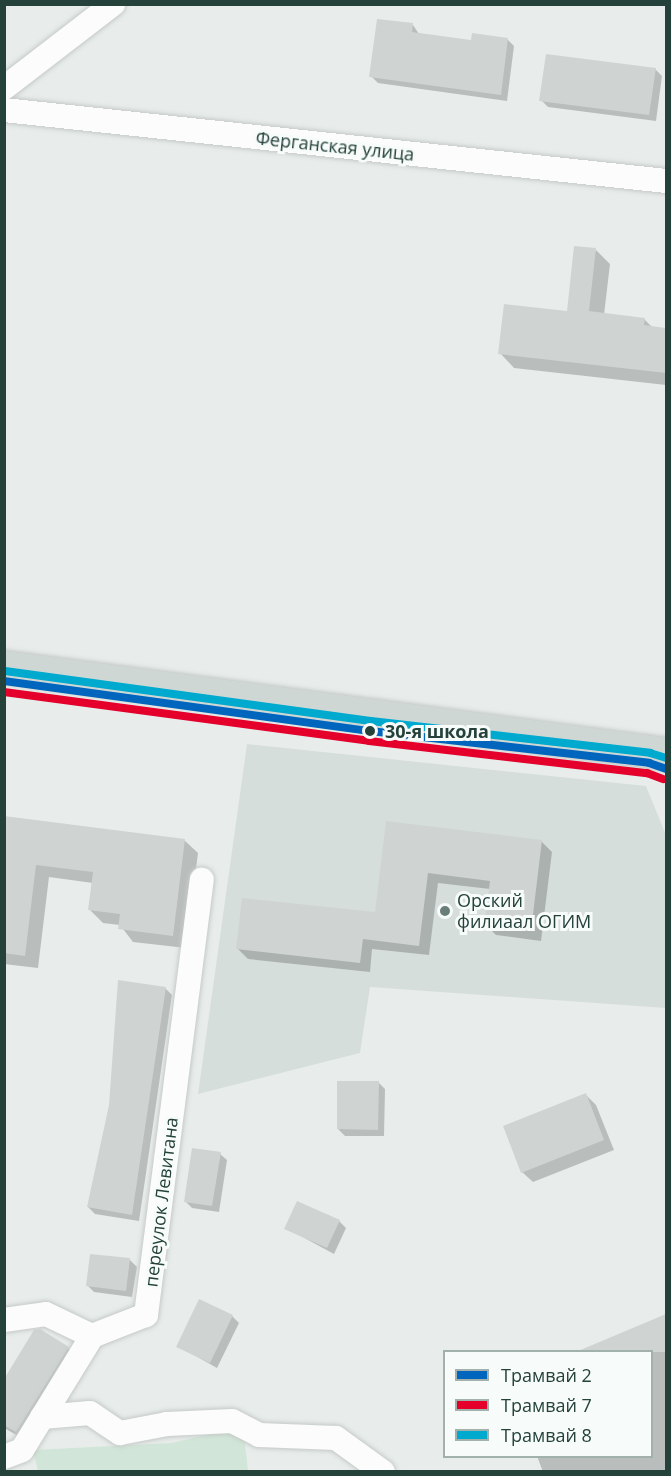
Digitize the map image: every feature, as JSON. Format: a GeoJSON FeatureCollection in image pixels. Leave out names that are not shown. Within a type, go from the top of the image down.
{"type":"FeatureCollection","features":[{"type":"Feature","properties":{"kind":"main road"},"geometry":{"type":"LineString","coordinates":[[4,668],[666,754]]}},
{"type":"Feature","properties":{"kind":"street"},"geometry":{"type":"LineString","coordinates":[[4,88],[113,4]]}},
{"type":"Feature","properties":{"kind":"street","name":"Ферганская улица"},"geometry":{"type":"LineString","coordinates":[[4,110],[666,181]]}},
{"type":"Feature","properties":{"kind":"street","name":"переулок Левитана"},"geometry":{"type":"LineString","coordinates":[[92,1336],[146,1315],[202,880]]}},
{"type":"Feature","properties":{"kind":"street"},"geometry":{"type":"LineString","coordinates":[[4,1320],[46,1314],[92,1336],[22,1450],[4,1457]]}},
{"type":"Feature","properties":{"kind":"street"},"geometry":{"type":"LineString","coordinates":[[42,1417],[90,1413],[120,1433],[166,1424],[232,1421],[259,1435],[336,1438],[384,1472]]}},
{"type":"Feature","properties":{"kind":"shaded area","name":"Орский филиаал ОГИМ"},"geometry":{"type":"Polygon","coordinates":[[[247,744],[646,786],[666,835],[666,1008],[370,987],[360,1053],[198,1094],[247,744]]]}},
{"type":"Feature","properties":{"kind":"green space"},"geometry":{"type":"Polygon","coordinates":[[[243,1426],[248,1471],[38,1471],[33,1450],[172,1443],[243,1426]]]}},
{"type":"Feature","properties":{"kind":"building"},"geometry":{"type":"Polygon","coordinates":[[[377,19],[413,23],[412,32],[471,40],[472,33],[508,38],[501,95],[369,77],[377,19]]]}},
{"type":"Feature","properties":{"kind":"building"},"geometry":{"type":"Polygon","coordinates":[[[546,54],[656,68],[649,115],[539,101],[546,54]]]}},
{"type":"Feature","properties":{"kind":"building"},"geometry":{"type":"Polygon","coordinates":[[[574,246],[596,248],[589,311],[645,318],[644,325],[666,328],[666,373],[498,354],[504,304],[567,311],[574,246]]]}},
{"type":"Feature","properties":{"kind":"building"},"geometry":{"type":"Polygon","coordinates":[[[4,816],[185,839],[173,936],[118,929],[120,914],[88,910],[93,872],[36,865],[25,956],[4,953],[4,816]]]}},
{"type":"Feature","properties":{"kind":"building"},"geometry":{"type":"Polygon","coordinates":[[[386,821],[542,840],[531,931],[484,926],[490,881],[428,873],[419,946],[363,939],[360,963],[236,949],[242,898],[375,912],[386,821]]]}},
{"type":"Feature","properties":{"kind":"building"},"geometry":{"type":"Polygon","coordinates":[[[118,980],[166,987],[132,1215],[87,1207],[109,1105],[118,980]]]}},
{"type":"Feature","properties":{"kind":"building"},"geometry":{"type":"Polygon","coordinates":[[[337,1081],[379,1081],[378,1130],[337,1129],[337,1081]]]}},
{"type":"Feature","properties":{"kind":"building"},"geometry":{"type":"Polygon","coordinates":[[[586,1093],[604,1140],[521,1173],[503,1126],[586,1093]]]}},
{"type":"Feature","properties":{"kind":"building"},"geometry":{"type":"Polygon","coordinates":[[[192,1148],[221,1152],[212,1206],[184,1202],[192,1148]]]}},
{"type":"Feature","properties":{"kind":"building"},"geometry":{"type":"Polygon","coordinates":[[[297,1201],[340,1220],[327,1248],[284,1229],[297,1201]]]}},
{"type":"Feature","properties":{"kind":"building"},"geometry":{"type":"Polygon","coordinates":[[[90,1254],[130,1258],[126,1291],[86,1286],[90,1254]]]}},
{"type":"Feature","properties":{"kind":"building"},"geometry":{"type":"Polygon","coordinates":[[[199,1299],[233,1315],[210,1363],[176,1347],[199,1299]]]}},
{"type":"Feature","properties":{"kind":"building"},"geometry":{"type":"Polygon","coordinates":[[[666,1314],[666,1352],[580,1350],[666,1314]]]}},
{"type":"Feature","properties":{"kind":"building"},"geometry":{"type":"Polygon","coordinates":[[[40,1329],[69,1347],[16,1432],[4,1425],[4,1379],[34,1330],[40,1329]]]}},
{"type":"Feature","properties":{"kind":"tram line","name":"8"},"geometry":{"type":"LineString","coordinates":[[5,671],[371,721],[650,753],[666,758]]}},
{"type":"Feature","properties":{"kind":"tram line","name":"2"},"geometry":{"type":"LineString","coordinates":[[4,681],[370,731],[649,763],[666,769]]}},
{"type":"Feature","properties":{"kind":"tram line","name":"7"},"geometry":{"type":"LineString","coordinates":[[4,692],[369,741],[647,773],[663,779]]}},
{"type":"Feature","properties":{"kind":"place","name":"30-я школа"},"geometry":{"type":"Point","coordinates":[370,731]}},
{"type":"Feature","properties":{"kind":"place","name":"Орский филиаал ОГИМ"},"geometry":{"type":"Point","coordinates":[445,911]}}]}
